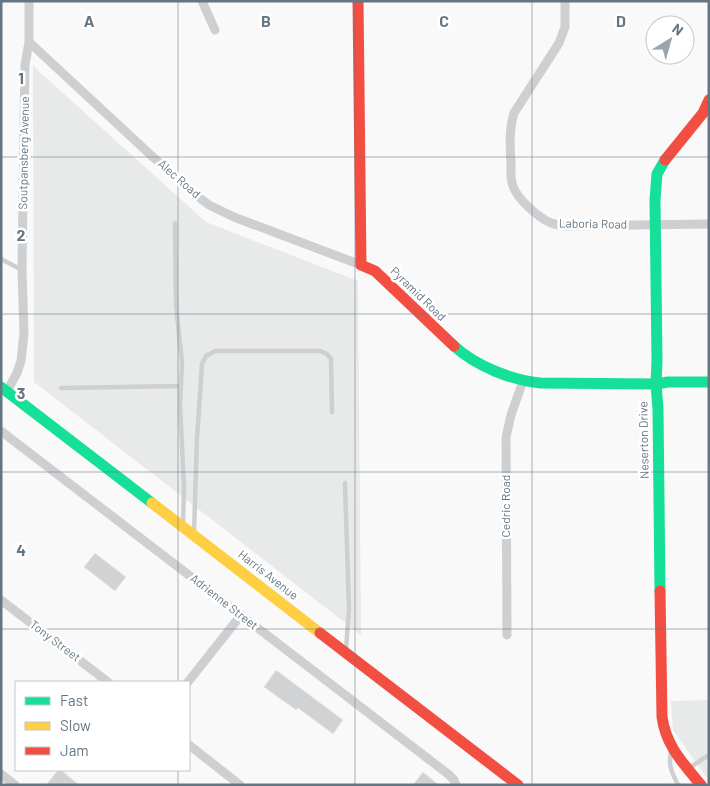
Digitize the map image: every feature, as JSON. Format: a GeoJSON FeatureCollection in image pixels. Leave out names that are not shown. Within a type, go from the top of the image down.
{"type":"FeatureCollection","features":[{"type":"Feature","properties":{"kind":"street","name":"Soutpansberg Avenue"},"geometry":{"type":"LineString","coordinates":[[4,389],[17,373],[21,361],[24,333],[22,270],[25,65],[29,42],[29,1]]}},
{"type":"Feature","properties":{"kind":"street"},"geometry":{"type":"LineString","coordinates":[[202,1],[215,30]]}},
{"type":"Feature","properties":{"kind":"street"},"geometry":{"type":"LineString","coordinates":[[358,1],[361,265]]}},
{"type":"Feature","properties":{"kind":"street","name":"Laboria Road"},"geometry":{"type":"LineString","coordinates":[[565,1],[565,27],[559,43],[514,113],[510,143],[511,178],[512,186],[516,193],[533,211],[545,220],[557,225],[709,224]]}},
{"type":"Feature","properties":{"kind":"street","name":"Alec Road"},"geometry":{"type":"LineString","coordinates":[[29,42],[154,158],[209,205],[234,217],[361,265]]}},
{"type":"Feature","properties":{"kind":"street","name":"Neserton Drive"},"geometry":{"type":"LineString","coordinates":[[701,785],[672,748],[665,735],[662,717],[658,409],[656,384],[655,185],[659,169],[703,113],[709,100]]}},
{"type":"Feature","properties":{"kind":"street","name":"Pyramid Road"},"geometry":{"type":"LineString","coordinates":[[361,265],[375,272],[464,355],[479,364],[523,381],[556,384],[709,382]]}},
{"type":"Feature","properties":{"kind":"street","name":"Cedric Road"},"geometry":{"type":"LineString","coordinates":[[507,635],[506,437],[510,415],[523,381]]}},
{"type":"Feature","properties":{"kind":"street","name":"Harris Avenue"},"geometry":{"type":"LineString","coordinates":[[4,389],[518,785]]}},
{"type":"Feature","properties":{"kind":"street","name":"Adrienne Street"},"geometry":{"type":"LineString","coordinates":[[1,430],[448,774],[456,785]]}},
{"type":"Feature","properties":{"kind":"street","name":"Tony Street"},"geometry":{"type":"LineString","coordinates":[[1,600],[107,681]]}},
{"type":"Feature","properties":{"kind":"street"},"geometry":{"type":"LineString","coordinates":[[189,681],[241,615]]}},
{"type":"Feature","properties":{"kind":"street"},"geometry":{"type":"LineString","coordinates":[[190,745],[240,785]]}},
{"type":"Feature","properties":{"kind":"street"},"geometry":{"type":"LineString","coordinates":[[1,774],[15,785]]}},
{"type":"Feature","properties":{"kind":"lane"},"geometry":{"type":"LineString","coordinates":[[175,223],[176,304],[182,363],[180,405],[184,487],[183,526]]}},
{"type":"Feature","properties":{"kind":"lane"},"geometry":{"type":"LineString","coordinates":[[1,259],[22,270]]}},
{"type":"Feature","properties":{"kind":"lane"},"geometry":{"type":"LineString","coordinates":[[194,534],[197,438],[202,364],[206,356],[215,351],[320,351],[327,354],[331,359],[332,412]]}},
{"type":"Feature","properties":{"kind":"lane"},"geometry":{"type":"LineString","coordinates":[[61,388],[181,386]]}},
{"type":"Feature","properties":{"kind":"lane"},"geometry":{"type":"LineString","coordinates":[[345,483],[349,609],[346,652]]}},
{"type":"Feature","properties":{"kind":"lane"},"geometry":{"type":"LineString","coordinates":[[672,748],[669,761],[678,785]]}},
{"type":"Feature","properties":{"kind":"lane"},"geometry":{"type":"LineString","coordinates":[[688,768],[709,755]]}},
{"type":"Feature","properties":{"kind":"shaded area"},"geometry":{"type":"Polygon","coordinates":[[[33,66],[206,222],[358,281],[361,635],[34,382],[33,66]]]}},
{"type":"Feature","properties":{"kind":"shaded area"},"geometry":{"type":"Polygon","coordinates":[[[709,700],[709,781],[673,730],[671,701],[709,700]]]}},
{"type":"Feature","properties":{"kind":"building"},"geometry":{"type":"Polygon","coordinates":[[[95,553],[126,577],[115,591],[84,567],[95,553]]]}},
{"type":"Feature","properties":{"kind":"building"},"geometry":{"type":"Polygon","coordinates":[[[276,670],[343,720],[333,734],[298,708],[296,710],[264,687],[276,670]]]}},
{"type":"Feature","properties":{"kind":"building"},"geometry":{"type":"Polygon","coordinates":[[[57,771],[62,771],[79,785],[46,785],[57,771]]]}},
{"type":"Feature","properties":{"kind":"building"},"geometry":{"type":"Polygon","coordinates":[[[423,772],[439,785],[413,785],[423,772]]]}},
{"type":"Feature","properties":{"kind":"traffic: fast"},"geometry":{"type":"LineString","coordinates":[[660,591],[655,200],[657,174],[665,160]]}},
{"type":"Feature","properties":{"kind":"traffic: fast"},"geometry":{"type":"LineString","coordinates":[[454,346],[473,360],[494,371],[517,379],[540,383],[656,384],[668,382],[709,382]]}},
{"type":"Feature","properties":{"kind":"traffic: fast"},"geometry":{"type":"LineString","coordinates":[[1,387],[152,503]]}},
{"type":"Feature","properties":{"kind":"traffic: slow"},"geometry":{"type":"LineString","coordinates":[[152,503],[320,633]]}},
{"type":"Feature","properties":{"kind":"traffic: jam"},"geometry":{"type":"LineString","coordinates":[[358,1],[361,265],[375,271],[454,346]]}},
{"type":"Feature","properties":{"kind":"traffic: jam"},"geometry":{"type":"LineString","coordinates":[[665,160],[703,113],[709,100]]}},
{"type":"Feature","properties":{"kind":"traffic: jam"},"geometry":{"type":"LineString","coordinates":[[660,591],[662,717],[664,727],[676,754],[701,785]]}},
{"type":"Feature","properties":{"kind":"traffic: jam"},"geometry":{"type":"LineString","coordinates":[[320,633],[518,785]]}}]}
